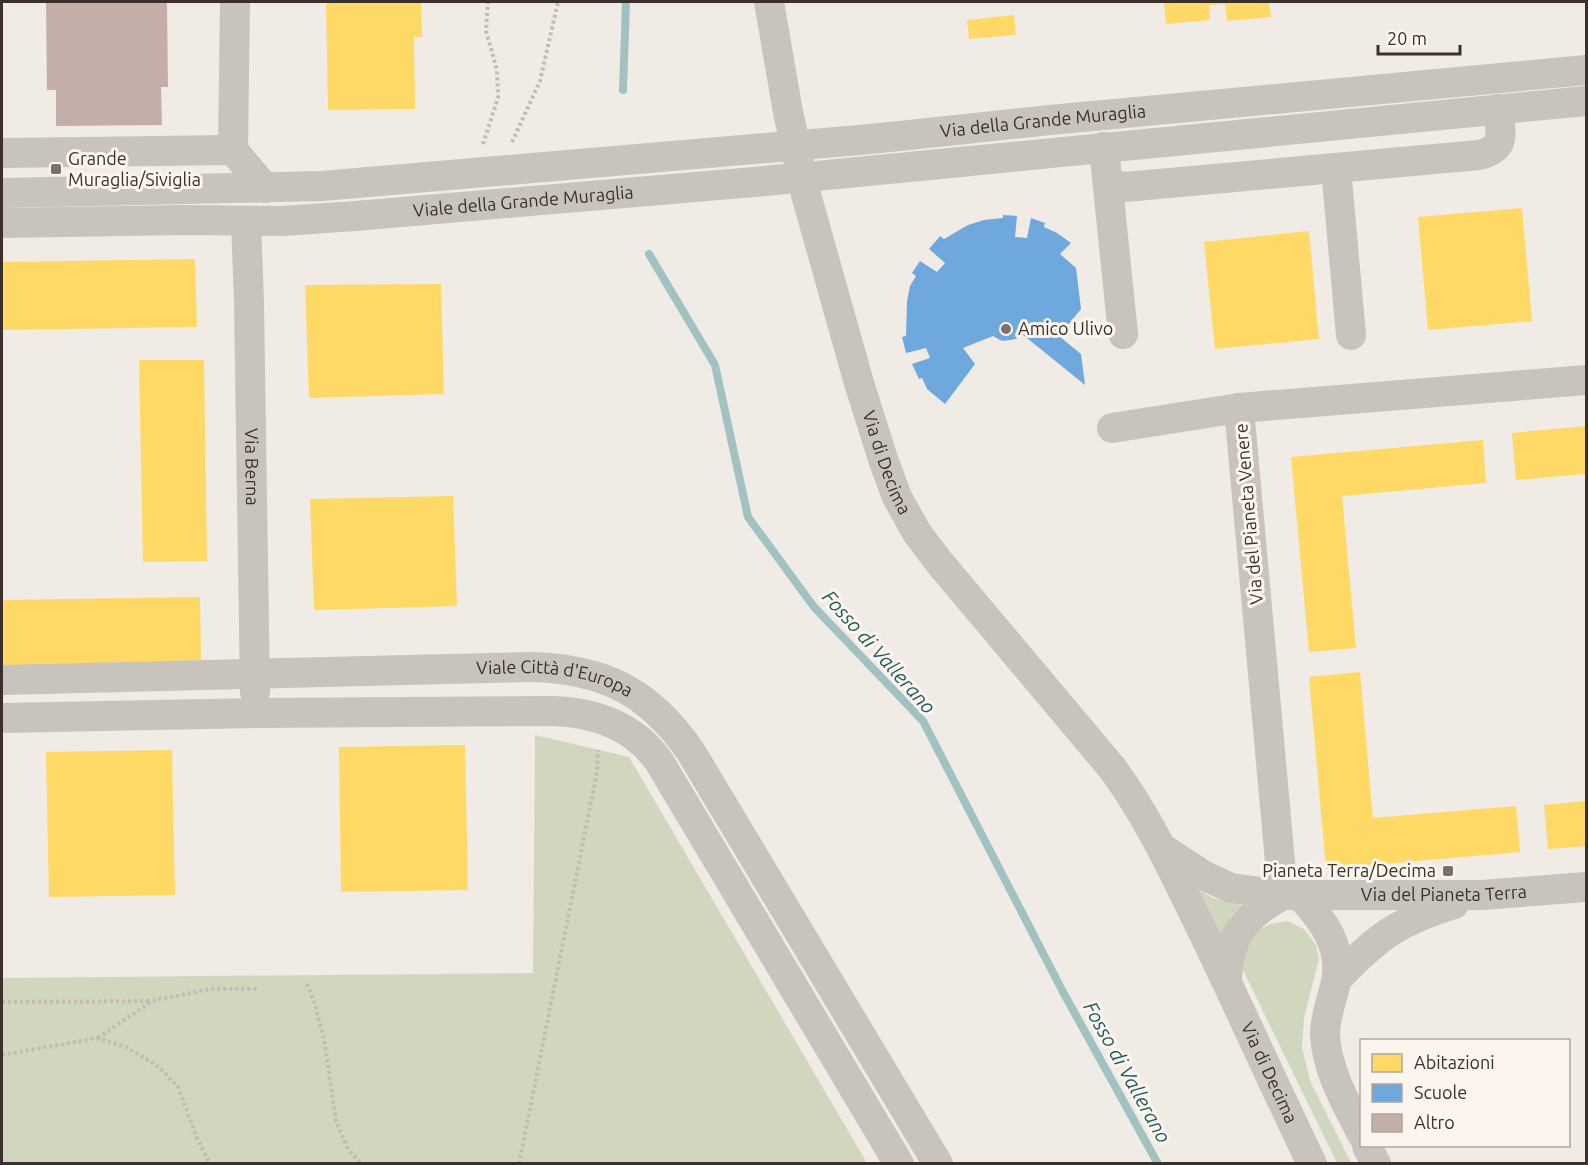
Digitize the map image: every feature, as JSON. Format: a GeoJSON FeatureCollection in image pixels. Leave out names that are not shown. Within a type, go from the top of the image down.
{"type":"FeatureCollection","features":[{"type":"Feature","properties":{"kind":"street"},"geometry":{"type":"LineString","coordinates":[[235,2],[233,150],[264,188]]}},
{"type":"Feature","properties":{"kind":"street","name":"Via di Decima"},"geometry":{"type":"LineString","coordinates":[[769,2],[804,191],[859,383],[897,497],[917,533],[939,562],[1125,786],[1162,847],[1312,1164]]}},
{"type":"Feature","properties":{"kind":"street","name":"Via della Grande Muraglia"},"geometry":{"type":"LineString","coordinates":[[486,172],[871,139],[1587,70]]}},
{"type":"Feature","properties":{"kind":"street","name":"Via della Grande Muraglia"},"geometry":{"type":"LineString","coordinates":[[1042,153],[1587,101]]}},
{"type":"Feature","properties":{"kind":"street"},"geometry":{"type":"LineString","coordinates":[[1107,178],[1115,185],[1125,187],[1479,155],[1491,152],[1497,147],[1500,139],[1498,109]]}},
{"type":"Feature","properties":{"kind":"street"},"geometry":{"type":"LineString","coordinates":[[1104,147],[1123,334]]}},
{"type":"Feature","properties":{"kind":"street"},"geometry":{"type":"LineString","coordinates":[[2,153],[233,150]]}},
{"type":"Feature","properties":{"kind":"street","name":"Viale della Grande Muraglia"},"geometry":{"type":"LineString","coordinates":[[2,223],[305,220],[765,181],[1042,153]]}},
{"type":"Feature","properties":{"kind":"street"},"geometry":{"type":"LineString","coordinates":[[1336,168],[1351,335]]}},
{"type":"Feature","properties":{"kind":"street","name":"Viale della Grande Muraglia"},"geometry":{"type":"LineString","coordinates":[[2,193],[322,186],[486,172]]}},
{"type":"Feature","properties":{"kind":"street","name":"Via Berna"},"geometry":{"type":"LineString","coordinates":[[246,221],[256,713]]}},
{"type":"Feature","properties":{"kind":"street","name":"Via del Pianeta Venere"},"geometry":{"type":"LineString","coordinates":[[1292,896],[1239,408],[1587,380]]}},
{"type":"Feature","properties":{"kind":"street"},"geometry":{"type":"LineString","coordinates":[[1112,428],[1239,408]]}},
{"type":"Feature","properties":{"kind":"street","name":"Viale Città d'Europa"},"geometry":{"type":"LineString","coordinates":[[2,680],[532,667],[581,672],[634,693],[652,706],[679,735],[938,1164]]}},
{"type":"Feature","properties":{"kind":"street","name":"Viale Città d'Europa"},"geometry":{"type":"LineString","coordinates":[[2,718],[553,711],[578,712],[606,720],[630,733],[655,755],[899,1164]]}},
{"type":"Feature","properties":{"kind":"street","name":"Via di Decima"},"geometry":{"type":"LineString","coordinates":[[1162,847],[1189,867],[1231,888],[1292,896]]}},
{"type":"Feature","properties":{"kind":"street","name":"Via del Pianeta Terra"},"geometry":{"type":"LineString","coordinates":[[1292,896],[1482,895],[1587,887]]}},
{"type":"Feature","properties":{"kind":"street"},"geometry":{"type":"LineString","coordinates":[[1336,979],[1390,930],[1417,916],[1482,895]]}},
{"type":"Feature","properties":{"kind":"street"},"geometry":{"type":"LineString","coordinates":[[1292,896],[1315,911],[1329,931],[1336,957],[1336,979],[1325,1023],[1326,1048],[1335,1080],[1360,1130]]}},
{"type":"Feature","properties":{"kind":"street","name":"Via di Decima"},"geometry":{"type":"LineString","coordinates":[[1227,981],[1230,949],[1241,929],[1262,906],[1292,896]]}},
{"type":"Feature","properties":{"kind":"street"},"geometry":{"type":"LineString","coordinates":[[761,930],[788,913]]}},
{"type":"Feature","properties":{"kind":"street"},"geometry":{"type":"LineString","coordinates":[[862,1103],[891,1085]]}},
{"type":"Feature","properties":{"kind":"street"},"geometry":{"type":"LineString","coordinates":[[1368,1147],[1376,1164]]}},
{"type":"Feature","properties":{"kind":"path"},"geometry":{"type":"LineString","coordinates":[[486,172],[498,98],[497,70],[486,31],[488,2]]}},
{"type":"Feature","properties":{"kind":"path"},"geometry":{"type":"LineString","coordinates":[[486,172],[540,81],[558,2]]}},
{"type":"Feature","properties":{"kind":"path"},"geometry":{"type":"LineString","coordinates":[[519,1164],[597,771],[598,750]]}},
{"type":"Feature","properties":{"kind":"path"},"geometry":{"type":"LineString","coordinates":[[307,984],[324,1039],[336,1121],[348,1149],[362,1164]]}},
{"type":"Feature","properties":{"kind":"path"},"geometry":{"type":"LineString","coordinates":[[2,1002],[152,1001],[210,989],[257,989]]}},
{"type":"Feature","properties":{"kind":"path"},"geometry":{"type":"LineString","coordinates":[[2,1055],[98,1038],[152,1001]]}},
{"type":"Feature","properties":{"kind":"path"},"geometry":{"type":"LineString","coordinates":[[98,1038],[126,1047],[159,1067],[178,1087],[197,1138],[210,1164]]}},
{"type":"Feature","properties":{"kind":"green space"},"geometry":{"type":"Polygon","coordinates":[[[535,735],[629,757],[867,1163],[2,1163],[2,978],[533,973],[535,735]]]}},
{"type":"Feature","properties":{"kind":"green space"},"geometry":{"type":"Polygon","coordinates":[[[1193,886],[1213,898],[1242,905],[1232,915],[1216,947],[1193,886]]]}},
{"type":"Feature","properties":{"kind":"green space"},"geometry":{"type":"Polygon","coordinates":[[[1287,921],[1304,929],[1316,945],[1319,959],[1304,1018],[1302,1047],[1310,1081],[1351,1163],[1337,1163],[1241,966],[1251,934],[1270,924],[1287,921]]]}},
{"type":"Feature","properties":{"kind":"building: Abitazioni"},"geometry":{"type":"Polygon","coordinates":[[[326,2],[421,2],[422,37],[414,37],[415,109],[328,110],[326,2]]]}},
{"type":"Feature","properties":{"kind":"building: Abitazioni"},"geometry":{"type":"Polygon","coordinates":[[[1164,2],[1269,2],[1271,17],[1227,21],[1225,4],[1209,5],[1210,20],[1166,24],[1164,2]]]}},
{"type":"Feature","properties":{"kind":"building: Abitazioni"},"geometry":{"type":"Polygon","coordinates":[[[1014,15],[1016,35],[969,39],[967,20],[1014,15]]]}},
{"type":"Feature","properties":{"kind":"building: Abitazioni"},"geometry":{"type":"Polygon","coordinates":[[[1522,208],[1532,321],[1428,330],[1418,217],[1522,208]]]}},
{"type":"Feature","properties":{"kind":"building: Abitazioni"},"geometry":{"type":"Polygon","coordinates":[[[1309,231],[1319,339],[1215,349],[1204,242],[1309,231]]]}},
{"type":"Feature","properties":{"kind":"building: Abitazioni"},"geometry":{"type":"Polygon","coordinates":[[[195,259],[197,327],[2,330],[2,262],[195,259]]]}},
{"type":"Feature","properties":{"kind":"building: Abitazioni"},"geometry":{"type":"Polygon","coordinates":[[[441,284],[444,394],[309,398],[305,285],[441,284]]]}},
{"type":"Feature","properties":{"kind":"building: Abitazioni"},"geometry":{"type":"Polygon","coordinates":[[[139,360],[204,360],[207,561],[143,562],[139,360]]]}},
{"type":"Feature","properties":{"kind":"building: Abitazioni"},"geometry":{"type":"Polygon","coordinates":[[[1586,426],[1586,474],[1516,480],[1512,433],[1586,426]]]}},
{"type":"Feature","properties":{"kind":"building: Abitazioni"},"geometry":{"type":"Polygon","coordinates":[[[1483,440],[1486,483],[1342,496],[1356,648],[1309,652],[1291,457],[1483,440]]]}},
{"type":"Feature","properties":{"kind":"building: Abitazioni"},"geometry":{"type":"Polygon","coordinates":[[[453,496],[457,606],[314,610],[310,499],[453,496]]]}},
{"type":"Feature","properties":{"kind":"building: Abitazioni"},"geometry":{"type":"Polygon","coordinates":[[[200,597],[201,660],[2,666],[2,600],[200,597]]]}},
{"type":"Feature","properties":{"kind":"building: Abitazioni"},"geometry":{"type":"Polygon","coordinates":[[[1360,672],[1373,818],[1516,806],[1520,852],[1326,869],[1309,677],[1360,672]]]}},
{"type":"Feature","properties":{"kind":"building: Abitazioni"},"geometry":{"type":"Polygon","coordinates":[[[465,745],[468,890],[341,892],[339,747],[465,745]]]}},
{"type":"Feature","properties":{"kind":"building: Abitazioni"},"geometry":{"type":"Polygon","coordinates":[[[172,750],[175,895],[49,897],[46,752],[172,750]]]}},
{"type":"Feature","properties":{"kind":"building: Abitazioni"},"geometry":{"type":"Polygon","coordinates":[[[1586,801],[1586,846],[1548,849],[1544,805],[1586,801]]]}},
{"type":"Feature","properties":{"kind":"building: Scuole"},"geometry":{"type":"Polygon","coordinates":[[[1003,215],[1017,216],[1015,237],[1027,238],[1031,218],[1045,223],[1044,227],[1071,243],[1060,254],[1076,268],[1081,309],[1059,336],[1081,354],[1085,385],[1022,334],[1016,339],[1002,341],[993,336],[963,348],[975,364],[945,404],[927,389],[912,364],[930,358],[926,348],[906,353],[902,337],[906,336],[907,301],[910,286],[916,276],[912,273],[920,261],[937,272],[945,263],[929,249],[940,236],[944,239],[968,225],[1003,218],[1003,215]]]}},
{"type":"Feature","properties":{"kind":"building: Altro"},"geometry":{"type":"Polygon","coordinates":[[[46,2],[167,2],[168,87],[161,87],[162,125],[56,126],[56,90],[47,90],[46,2]]]}},
{"type":"Feature","properties":{"kind":"waterway","name":"Fosso di Vallerano"},"geometry":{"type":"LineString","coordinates":[[623,90],[626,2]]}},
{"type":"Feature","properties":{"kind":"waterway","name":"Fosso di Vallerano"},"geometry":{"type":"LineString","coordinates":[[649,254],[715,365],[748,517],[814,607],[923,721],[1063,992],[1158,1164]]}},
{"type":"Feature","properties":{"kind":"place","name":"Grande Muraglia/Siviglia"},"geometry":{"type":"Point","coordinates":[56,169]}},
{"type":"Feature","properties":{"kind":"place","name":"Amico Ulivo"},"geometry":{"type":"Point","coordinates":[1006,329]}},
{"type":"Feature","properties":{"kind":"place","name":"Pianeta Terra/Decima"},"geometry":{"type":"Point","coordinates":[1448,871]}}]}
